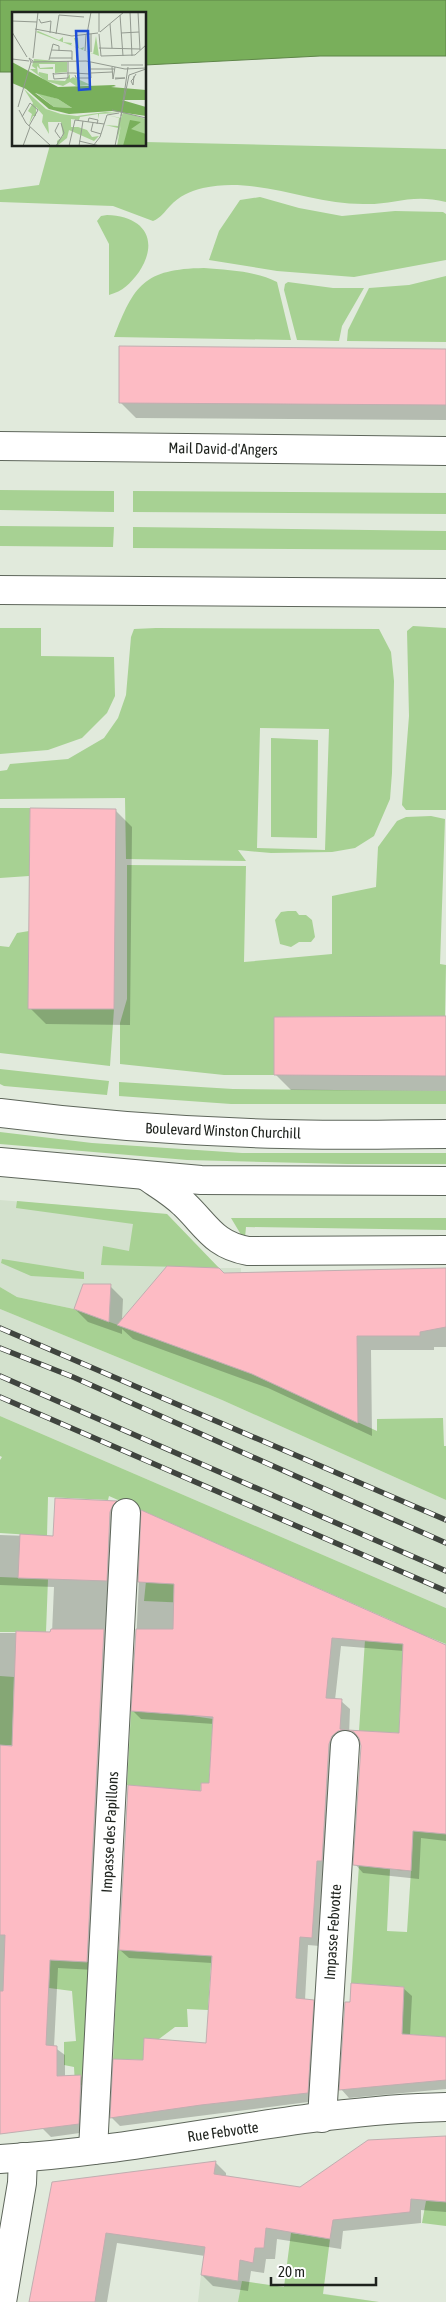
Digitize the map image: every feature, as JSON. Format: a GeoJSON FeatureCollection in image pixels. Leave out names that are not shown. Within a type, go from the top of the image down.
{"type":"FeatureCollection","features":[{"type":"Feature","properties":{"kind":"street","name":"Mail David-d'Angers"},"geometry":{"type":"LineString","coordinates":[[0,446],[446,451]]}},
{"type":"Feature","properties":{"kind":"street"},"geometry":{"type":"LineString","coordinates":[[0,590],[446,593]]}},
{"type":"Feature","properties":{"kind":"street","name":"Boulevard Winston Churchill"},"geometry":{"type":"LineString","coordinates":[[0,1113],[110,1126],[219,1132],[446,1134]]}},
{"type":"Feature","properties":{"kind":"street"},"geometry":{"type":"LineString","coordinates":[[0,1162],[201,1180],[446,1181]]}},
{"type":"Feature","properties":{"kind":"street"},"geometry":{"type":"LineString","coordinates":[[146,1176],[183,1203],[214,1237],[233,1248],[248,1251],[446,1250]]}},
{"type":"Feature","properties":{"kind":"street","name":"Impasse des Papillons"},"geometry":{"type":"LineString","coordinates":[[93,2150],[126,1513]]}},
{"type":"Feature","properties":{"kind":"street","name":"Impasse Febvotte"},"geometry":{"type":"LineString","coordinates":[[322,2118],[345,1746]]}},
{"type":"Feature","properties":{"kind":"street","name":"Rue Febvotte"},"geometry":{"type":"LineString","coordinates":[[11,2158],[93,2150],[322,2118],[446,2107]]}},
{"type":"Feature","properties":{"kind":"street"},"geometry":{"type":"LineString","coordinates":[[2,2302],[22,2183],[11,2158]]}},
{"type":"Feature","properties":{"kind":"shaded area"},"geometry":{"type":"Polygon","coordinates":[[[0,0],[446,0],[446,56],[320,56],[146,65],[146,12],[12,12],[12,72],[0,72],[0,0]]]}},
{"type":"Feature","properties":{"kind":"shaded area"},"geometry":{"type":"Polygon","coordinates":[[[146,142],[446,149],[446,202],[413,199],[374,204],[343,203],[243,185],[223,185],[203,188],[185,194],[173,202],[161,216],[153,221],[113,206],[0,202],[0,190],[39,185],[50,146],[146,146],[146,142]]]}},
{"type":"Feature","properties":{"kind":"shaded area"},"geometry":{"type":"Polygon","coordinates":[[[260,197],[299,208],[342,216],[395,211],[443,212],[446,214],[446,260],[354,277],[277,271],[209,260],[219,231],[240,200],[260,197]]]}},
{"type":"Feature","properties":{"kind":"shaded area"},"geometry":{"type":"Polygon","coordinates":[[[101,216],[120,216],[131,220],[145,232],[148,240],[148,250],[139,272],[126,286],[109,295],[109,244],[97,221],[101,216]]]}},
{"type":"Feature","properties":{"kind":"shaded area"},"geometry":{"type":"Polygon","coordinates":[[[204,268],[251,273],[277,282],[291,340],[114,337],[128,304],[144,283],[167,272],[204,268]]]}},
{"type":"Feature","properties":{"kind":"shaded area"},"geometry":{"type":"Polygon","coordinates":[[[446,276],[446,342],[347,341],[348,330],[369,288],[409,285],[446,276]]]}},
{"type":"Feature","properties":{"kind":"shaded area"},"geometry":{"type":"Polygon","coordinates":[[[288,282],[333,288],[364,288],[342,326],[339,341],[297,340],[284,290],[285,284],[288,282]]]}},
{"type":"Feature","properties":{"kind":"shaded area"},"geometry":{"type":"Polygon","coordinates":[[[0,490],[114,491],[114,512],[0,510],[0,490]]]}},
{"type":"Feature","properties":{"kind":"shaded area"},"geometry":{"type":"Polygon","coordinates":[[[133,491],[446,493],[446,514],[133,512],[133,491]]]}},
{"type":"Feature","properties":{"kind":"shaded area"},"geometry":{"type":"Polygon","coordinates":[[[0,526],[114,527],[113,547],[0,546],[0,526]]]}},
{"type":"Feature","properties":{"kind":"shaded area"},"geometry":{"type":"Polygon","coordinates":[[[133,527],[446,531],[446,550],[133,548],[133,527]]]}},
{"type":"Feature","properties":{"kind":"shaded area"},"geometry":{"type":"Polygon","coordinates":[[[413,626],[446,628],[446,810],[406,810],[402,805],[409,716],[407,631],[413,626]]]}},
{"type":"Feature","properties":{"kind":"shaded area"},"geometry":{"type":"Polygon","coordinates":[[[0,628],[41,628],[41,656],[114,657],[115,696],[107,713],[82,738],[48,750],[0,754],[0,628]]]}},
{"type":"Feature","properties":{"kind":"shaded area"},"geometry":{"type":"Polygon","coordinates":[[[134,629],[379,629],[391,652],[394,681],[392,773],[390,799],[374,836],[355,848],[332,852],[271,853],[238,850],[246,861],[126,859],[125,798],[0,799],[0,771],[7,770],[10,764],[68,759],[104,738],[118,718],[126,695],[131,637],[134,629]],[[260,728],[257,848],[325,850],[329,729],[260,728]]]}},
{"type":"Feature","properties":{"kind":"shaded area"},"geometry":{"type":"Polygon","coordinates":[[[271,738],[318,740],[317,838],[271,837],[271,738]]]}},
{"type":"Feature","properties":{"kind":"shaded area"},"geometry":{"type":"Polygon","coordinates":[[[0,808],[30,808],[29,876],[0,878],[0,808]]]}},
{"type":"Feature","properties":{"kind":"shaded area"},"geometry":{"type":"Polygon","coordinates":[[[431,816],[445,819],[440,964],[446,965],[445,1016],[274,1017],[274,1075],[224,1075],[120,1064],[120,1023],[127,999],[127,865],[246,866],[244,962],[332,954],[332,896],[376,887],[378,847],[397,821],[406,817],[431,816]]]}},
{"type":"Feature","properties":{"kind":"shaded area"},"geometry":{"type":"Polygon","coordinates":[[[296,911],[299,915],[306,915],[312,920],[315,937],[311,942],[299,942],[291,947],[280,944],[275,920],[281,912],[296,911]]]}},
{"type":"Feature","properties":{"kind":"shaded area"},"geometry":{"type":"Polygon","coordinates":[[[29,931],[28,1008],[114,1009],[110,1066],[0,1053],[0,946],[9,947],[17,933],[29,931]]]}},
{"type":"Feature","properties":{"kind":"shaded area"},"geometry":{"type":"Polygon","coordinates":[[[0,1069],[109,1081],[107,1095],[4,1086],[0,1084],[0,1069]]]}},
{"type":"Feature","properties":{"kind":"shaded area"},"geometry":{"type":"Polygon","coordinates":[[[119,1082],[233,1089],[446,1091],[446,1104],[231,1104],[119,1096],[119,1082]]]}},
{"type":"Feature","properties":{"kind":"shaded area"},"geometry":{"type":"Polygon","coordinates":[[[0,1132],[92,1143],[242,1153],[446,1153],[446,1164],[347,1164],[187,1160],[0,1144],[0,1132]]]}},
{"type":"Feature","properties":{"kind":"shaded area"},"geometry":{"type":"Polygon","coordinates":[[[0,1200],[167,1214],[219,1268],[241,1268],[241,1370],[74,1309],[17,1297],[0,1287],[0,1200]]]}},
{"type":"Feature","properties":{"kind":"shaded area"},"geometry":{"type":"Polygon","coordinates":[[[17,1201],[167,1214],[219,1268],[101,1265],[103,1246],[129,1251],[133,1224],[16,1208],[17,1201]]]}},
{"type":"Feature","properties":{"kind":"shaded area"},"geometry":{"type":"Polygon","coordinates":[[[231,1218],[446,1218],[446,1230],[246,1227],[245,1238],[243,1238],[231,1218]]]}},
{"type":"Feature","properties":{"kind":"shaded area"},"geometry":{"type":"Polygon","coordinates":[[[2,1259],[84,1272],[84,1279],[31,1276],[1,1263],[2,1259]]]}},
{"type":"Feature","properties":{"kind":"shaded area"},"geometry":{"type":"Polygon","coordinates":[[[0,1287],[17,1297],[74,1309],[250,1373],[377,1431],[377,1419],[443,1418],[444,1446],[446,1446],[446,1500],[222,1400],[0,1309],[0,1287]]]}},
{"type":"Feature","properties":{"kind":"shaded area"},"geometry":{"type":"Polygon","coordinates":[[[0,1309],[222,1400],[446,1500],[446,1608],[0,1416],[0,1309]]]}},
{"type":"Feature","properties":{"kind":"shaded area"},"geometry":{"type":"Polygon","coordinates":[[[0,1416],[446,1608],[446,1644],[426,1636],[425,1646],[402,1665],[399,1733],[446,1825],[446,2037],[401,2034],[404,1987],[351,1983],[359,1865],[390,1869],[387,1931],[407,1932],[411,1871],[397,1870],[398,1733],[359,1731],[365,1640],[394,1642],[395,1622],[109,1496],[108,1500],[48,1497],[47,1536],[0,1533],[0,1460],[2,1457],[0,1456],[0,1416]]]}},
{"type":"Feature","properties":{"kind":"shaded area"},"geometry":{"type":"Polygon","coordinates":[[[0,1577],[48,1579],[46,1632],[0,1632],[0,1577]]]}},
{"type":"Feature","properties":{"kind":"shaded area"},"geometry":{"type":"Polygon","coordinates":[[[202,1578],[189,1603],[144,1601],[146,1581],[202,1578]]]}},
{"type":"Feature","properties":{"kind":"shaded area"},"geometry":{"type":"Polygon","coordinates":[[[0,1676],[14,1677],[12,1745],[0,1745],[0,1676]]]}},
{"type":"Feature","properties":{"kind":"shaded area"},"geometry":{"type":"Polygon","coordinates":[[[131,1711],[213,1719],[209,1783],[201,1783],[200,1799],[182,1790],[127,1785],[131,1711]]]}},
{"type":"Feature","properties":{"kind":"shaded area"},"geometry":{"type":"Polygon","coordinates":[[[118,1950],[212,1950],[208,2010],[187,2009],[188,2027],[175,2027],[159,2039],[143,2060],[113,2059],[118,1950]]]}},
{"type":"Feature","properties":{"kind":"shaded area"},"geometry":{"type":"Polygon","coordinates":[[[50,1960],[92,1962],[86,2085],[75,2085],[74,2067],[64,2065],[64,2042],[76,2041],[72,1991],[49,1988],[50,1960]]]}},
{"type":"Feature","properties":{"kind":"shaded area"},"geometry":{"type":"Polygon","coordinates":[[[426,2201],[446,2202],[446,2226],[422,2223],[426,2201]]]}},
{"type":"Feature","properties":{"kind":"shaded area"},"geometry":{"type":"Polygon","coordinates":[[[291,2233],[330,2239],[323,2294],[379,2302],[238,2302],[242,2281],[284,2287],[291,2233]]]}},
{"type":"Feature","properties":{"kind":"shaded area"},"geometry":{"type":"Polygon","coordinates":[[[201,2275],[379,2302],[198,2302],[201,2275]]]}},
{"type":"Feature","properties":{"kind":"building"},"geometry":{"type":"Polygon","coordinates":[[[119,346],[446,349],[446,405],[119,403],[119,346]]]}},
{"type":"Feature","properties":{"kind":"building"},"geometry":{"type":"Polygon","coordinates":[[[30,808],[116,809],[114,1009],[28,1009],[30,808]]]}},
{"type":"Feature","properties":{"kind":"building"},"geometry":{"type":"Polygon","coordinates":[[[446,1016],[446,1076],[274,1075],[274,1017],[446,1016]]]}},
{"type":"Feature","properties":{"kind":"building"},"geometry":{"type":"Polygon","coordinates":[[[167,1266],[219,1268],[224,1273],[446,1268],[446,1327],[420,1332],[420,1336],[357,1336],[358,1423],[252,1374],[117,1325],[167,1266]]]}},
{"type":"Feature","properties":{"kind":"building"},"geometry":{"type":"Polygon","coordinates":[[[83,1284],[111,1284],[109,1322],[74,1309],[83,1284]]]}},
{"type":"Feature","properties":{"kind":"building"},"geometry":{"type":"Polygon","coordinates":[[[55,1498],[117,1501],[110,1512],[107,1581],[18,1578],[20,1534],[53,1536],[55,1498]]]}},
{"type":"Feature","properties":{"kind":"building"},"geometry":{"type":"Polygon","coordinates":[[[141,1510],[446,1645],[446,1834],[413,1831],[411,1871],[353,1865],[361,1746],[359,1738],[354,1732],[347,1730],[399,1733],[403,1644],[332,1638],[326,1698],[342,1699],[340,1729],[345,1730],[338,1731],[332,1736],[329,1744],[322,1861],[317,1861],[312,1938],[300,1937],[296,1998],[314,2000],[308,2093],[110,2118],[113,2059],[143,2060],[144,2038],[206,2043],[212,1956],[119,1950],[128,1785],[201,1791],[201,1783],[209,1783],[213,1717],[131,1711],[136,1629],[173,1629],[174,1584],[138,1582],[141,1510]]]}},
{"type":"Feature","properties":{"kind":"building"},"geometry":{"type":"Polygon","coordinates":[[[51,1629],[104,1629],[87,1962],[50,1960],[46,2045],[57,2046],[57,2076],[81,2075],[79,2124],[0,2134],[0,1991],[3,1991],[5,1935],[0,1935],[0,1745],[12,1746],[16,1631],[50,1632],[51,1629]]]}},
{"type":"Feature","properties":{"kind":"building"},"geometry":{"type":"Polygon","coordinates":[[[351,1983],[404,1987],[402,2034],[446,2037],[446,2080],[339,2090],[345,2002],[350,2002],[351,1983]]]}},
{"type":"Feature","properties":{"kind":"building"},"geometry":{"type":"Polygon","coordinates":[[[446,2136],[446,2202],[411,2199],[410,2212],[333,2220],[330,2239],[266,2228],[264,2248],[255,2248],[253,2263],[240,2260],[238,2281],[201,2275],[205,2247],[106,2233],[95,2302],[29,2302],[52,2182],[216,2161],[214,2174],[300,2187],[368,2140],[446,2136]]]}},
{"type":"Feature","properties":{"kind":"railway"},"geometry":{"type":"LineString","coordinates":[[0,1328],[446,1520]]}},
{"type":"Feature","properties":{"kind":"railway"},"geometry":{"type":"LineString","coordinates":[[0,1348],[73,1377],[446,1543]]}},
{"type":"Feature","properties":{"kind":"railway"},"geometry":{"type":"LineString","coordinates":[[0,1376],[446,1571]]}},
{"type":"Feature","properties":{"kind":"railway"},"geometry":{"type":"LineString","coordinates":[[0,1397],[446,1591]]}}]}
